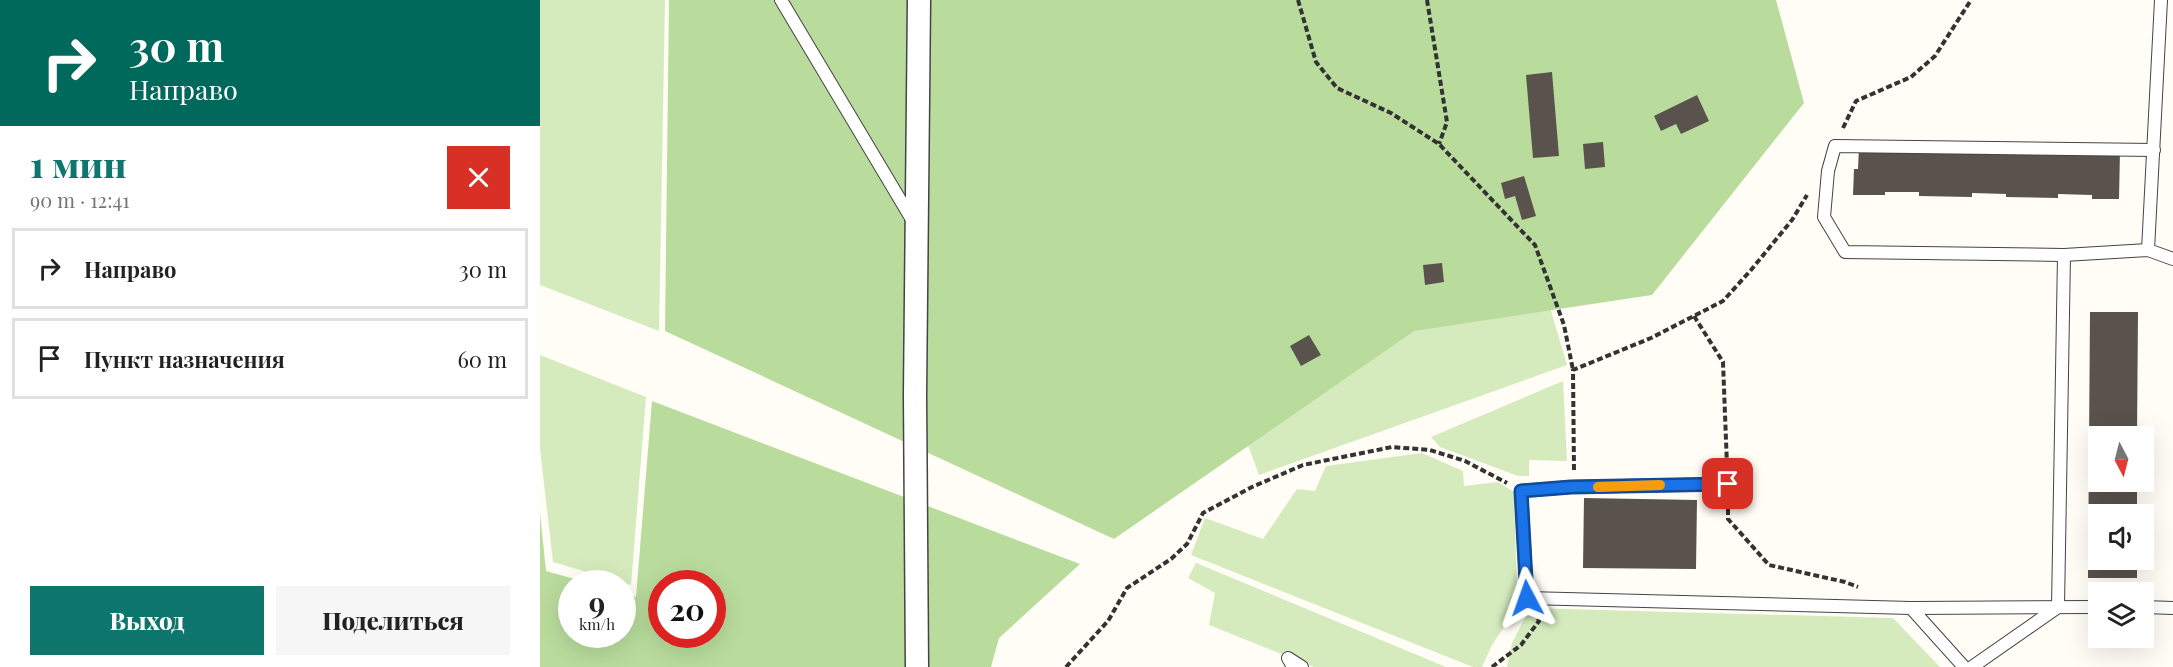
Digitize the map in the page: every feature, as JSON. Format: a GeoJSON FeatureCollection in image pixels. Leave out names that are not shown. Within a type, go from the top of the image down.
{"type":"FeatureCollection","features":[{"type":"Feature","properties":{"kind":"street"},"geometry":{"type":"LineString","coordinates":[[917,667],[915,395],[919,0]]}},
{"type":"Feature","properties":{"kind":"lane"},"geometry":{"type":"LineString","coordinates":[[781,0],[917,228]]}},
{"type":"Feature","properties":{"kind":"lane"},"geometry":{"type":"LineString","coordinates":[[2148,250],[2160,0]]}},
{"type":"Feature","properties":{"kind":"lane"},"geometry":{"type":"LineString","coordinates":[[2154,150],[1835,146],[1827,171],[1824,217],[1845,252],[2064,255],[2148,250],[2173,259]]}},
{"type":"Feature","properties":{"kind":"lane"},"geometry":{"type":"LineString","coordinates":[[2058,607],[2064,255]]}},
{"type":"Feature","properties":{"kind":"lane"},"geometry":{"type":"LineString","coordinates":[[1728,484],[1571,487],[1521,491],[1527,598],[1911,608],[2088,607]]}},
{"type":"Feature","properties":{"kind":"lane"},"geometry":{"type":"LineString","coordinates":[[1972,667],[2058,607]]}},
{"type":"Feature","properties":{"kind":"lane"},"geometry":{"type":"LineString","coordinates":[[2154,607],[2173,608]]}},
{"type":"Feature","properties":{"kind":"lane"},"geometry":{"type":"LineString","coordinates":[[1911,608],[1964,667]]}},
{"type":"Feature","properties":{"kind":"lane"},"geometry":{"type":"LineString","coordinates":[[1293,667],[1288,657],[1302,667]]}},
{"type":"Feature","properties":{"kind":"path"},"geometry":{"type":"LineString","coordinates":[[1298,0],[1316,62],[1337,88],[1390,113],[1439,144],[1535,245],[1564,326],[1573,370],[1574,474],[1571,487]]}},
{"type":"Feature","properties":{"kind":"path"},"geometry":{"type":"LineString","coordinates":[[1426,0],[1447,122],[1439,144]]}},
{"type":"Feature","properties":{"kind":"path"},"geometry":{"type":"LineString","coordinates":[[1835,146],[1856,101],[1911,77],[1935,56],[1971,0]]}},
{"type":"Feature","properties":{"kind":"path"},"geometry":{"type":"LineString","coordinates":[[1573,370],[1651,338],[1723,301],[1792,220],[1808,192]]}},
{"type":"Feature","properties":{"kind":"path"},"geometry":{"type":"LineString","coordinates":[[1694,316],[1723,362],[1728,519],[1769,565],[1845,582],[1867,590]]}},
{"type":"Feature","properties":{"kind":"path"},"geometry":{"type":"LineString","coordinates":[[1066,667],[1107,621],[1127,588],[1171,559],[1187,544],[1203,513],[1252,487],[1303,465],[1392,447],[1430,450],[1465,461],[1521,491]]}},
{"type":"Feature","properties":{"kind":"path"},"geometry":{"type":"LineString","coordinates":[[1492,667],[1521,645],[1539,621],[1527,598]]}},
{"type":"Feature","properties":{"kind":"green space"},"geometry":{"type":"Polygon","coordinates":[[[540,0],[665,0],[659,331],[540,285],[540,0]]]}},
{"type":"Feature","properties":{"kind":"green space"},"geometry":{"type":"Polygon","coordinates":[[[669,0],[1776,0],[1804,103],[1652,295],[1414,331],[1114,539],[665,331],[669,0]]]}},
{"type":"Feature","properties":{"kind":"green space"},"geometry":{"type":"Polygon","coordinates":[[[1538,267],[1567,365],[1259,475],[1239,421],[1538,267]]]}},
{"type":"Feature","properties":{"kind":"green space"},"geometry":{"type":"Polygon","coordinates":[[[540,355],[646,397],[632,570],[580,570],[553,562],[540,449],[540,355]]]}},
{"type":"Feature","properties":{"kind":"green space"},"geometry":{"type":"Polygon","coordinates":[[[1563,381],[1567,461],[1529,460],[1529,476],[1518,476],[1440,447],[1431,437],[1563,381]]]}},
{"type":"Feature","properties":{"kind":"green space"},"geometry":{"type":"Polygon","coordinates":[[[652,401],[1080,564],[999,638],[991,667],[540,667],[540,513],[546,571],[558,574],[558,648],[636,648],[636,597],[652,401]]]}},
{"type":"Feature","properties":{"kind":"green space"},"geometry":{"type":"Polygon","coordinates":[[[1422,453],[1463,471],[1464,486],[1498,482],[1514,492],[1517,590],[1504,627],[1492,645],[1482,667],[1473,667],[1191,555],[1205,518],[1263,539],[1297,489],[1315,491],[1326,466],[1422,453]]]}},
{"type":"Feature","properties":{"kind":"green space"},"geometry":{"type":"Polygon","coordinates":[[[1196,563],[1446,667],[1314,667],[1209,625],[1215,593],[1188,578],[1196,563]]]}},
{"type":"Feature","properties":{"kind":"green space"},"geometry":{"type":"Polygon","coordinates":[[[1530,608],[1893,618],[1940,667],[1507,667],[1512,643],[1530,608]]]}},
{"type":"Feature","properties":{"kind":"building"},"geometry":{"type":"Polygon","coordinates":[[[1552,72],[1559,156],[1533,158],[1526,75],[1552,72]]]}},
{"type":"Feature","properties":{"kind":"building"},"geometry":{"type":"Polygon","coordinates":[[[1697,95],[1709,121],[1681,134],[1676,124],[1661,131],[1654,116],[1697,95]]]}},
{"type":"Feature","properties":{"kind":"building"},"geometry":{"type":"Polygon","coordinates":[[[1603,142],[1605,167],[1585,169],[1583,144],[1603,142]]]}},
{"type":"Feature","properties":{"kind":"building"},"geometry":{"type":"Polygon","coordinates":[[[1859,147],[2120,151],[2119,199],[2092,199],[2092,195],[2058,194],[2058,198],[2006,197],[2006,194],[1972,193],[1972,197],[1919,196],[1919,192],[1853,195],[1854,169],[1858,169],[1859,147]]]}},
{"type":"Feature","properties":{"kind":"building"},"geometry":{"type":"Polygon","coordinates":[[[1524,176],[1536,216],[1522,220],[1515,196],[1505,199],[1501,183],[1524,176]]]}},
{"type":"Feature","properties":{"kind":"building"},"geometry":{"type":"Polygon","coordinates":[[[1442,263],[1444,282],[1425,285],[1423,265],[1442,263]]]}},
{"type":"Feature","properties":{"kind":"building"},"geometry":{"type":"Polygon","coordinates":[[[2090,312],[2138,312],[2137,426],[2089,426],[2090,312]]]}},
{"type":"Feature","properties":{"kind":"building"},"geometry":{"type":"Polygon","coordinates":[[[1309,335],[1321,355],[1301,366],[1290,346],[1309,335]]]}},
{"type":"Feature","properties":{"kind":"building"},"geometry":{"type":"Polygon","coordinates":[[[2089,492],[2137,492],[2137,504],[2089,504],[2089,492]]]}},
{"type":"Feature","properties":{"kind":"building"},"geometry":{"type":"Polygon","coordinates":[[[1584,498],[1697,500],[1696,569],[1583,568],[1584,498]]]}},
{"type":"Feature","properties":{"kind":"building"},"geometry":{"type":"Polygon","coordinates":[[[2088,570],[2137,570],[2137,578],[2088,578],[2088,570]]]}},
{"type":"Feature","properties":{"kind":"slow traffic"},"geometry":{"type":"LineString","coordinates":[[1598,487],[1660,485]]}},
{"type":"Feature","properties":{"kind":"route"},"geometry":{"type":"LineString","coordinates":[[1527,598],[1521,491],[1571,487],[1728,484]]}}]}
